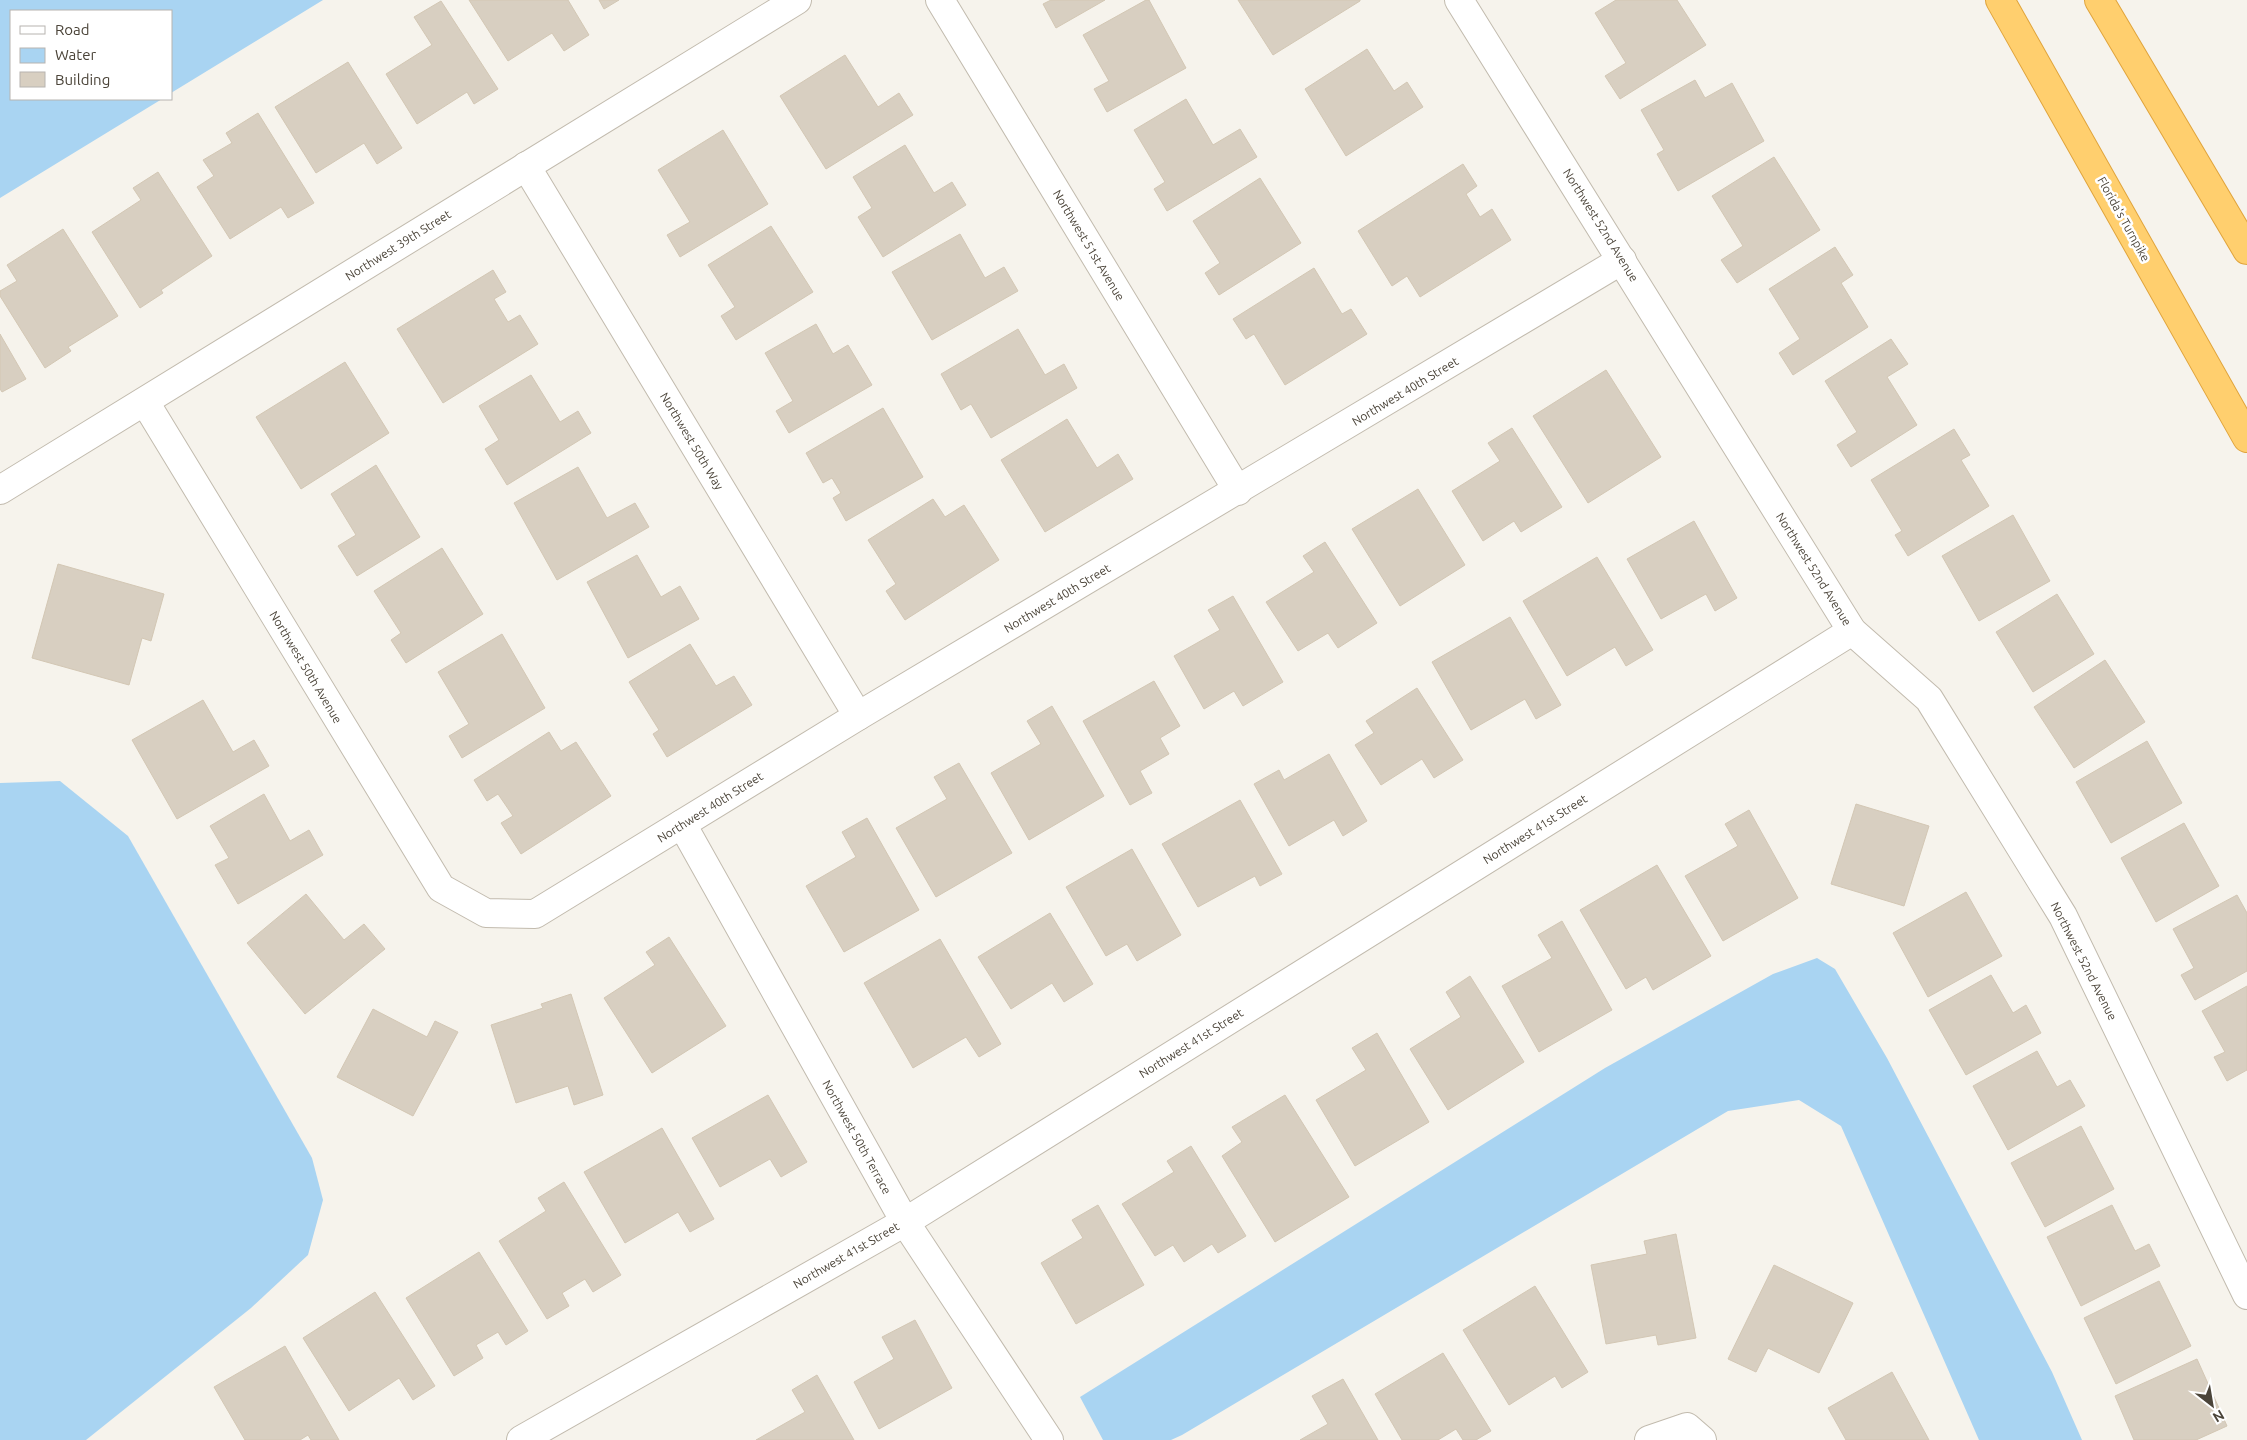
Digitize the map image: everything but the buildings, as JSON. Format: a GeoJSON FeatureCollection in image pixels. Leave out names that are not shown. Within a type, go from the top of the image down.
{"type":"FeatureCollection","features":[{"type":"Feature","properties":{"kind":"highway","name":"Florida's Turnpike"},"geometry":{"type":"LineString","coordinates":[[2000,0],[2247,438]]}},
{"type":"Feature","properties":{"kind":"highway"},"geometry":{"type":"LineString","coordinates":[[2099,0],[2247,250]]}},
{"type":"Feature","properties":{"kind":"street","name":"Northwest 39th Street"},"geometry":{"type":"LineString","coordinates":[[0,490],[797,0]]}},
{"type":"Feature","properties":{"kind":"street","name":"Northwest 51st Avenue"},"geometry":{"type":"LineString","coordinates":[[940,0],[1238,491]]}},
{"type":"Feature","properties":{"kind":"street","name":"Northwest 52nd Avenue"},"geometry":{"type":"LineString","coordinates":[[1459,0],[1852,630],[1929,699],[2063,916],[2247,1295]]}},
{"type":"Feature","properties":{"kind":"street","name":"Northwest 50th Way"},"geometry":{"type":"LineString","coordinates":[[526,166],[858,716]]}},
{"type":"Feature","properties":{"kind":"street","name":"Northwest 40th Street"},"geometry":{"type":"LineString","coordinates":[[486,913],[536,914],[858,716],[1238,491],[1622,260]]}},
{"type":"Feature","properties":{"kind":"street","name":"Northwest 50th Avenue"},"geometry":{"type":"LineString","coordinates":[[145,402],[441,888],[486,913]]}},
{"type":"Feature","properties":{"kind":"street","name":"Northwest 41st Street"},"geometry":{"type":"LineString","coordinates":[[521,1440],[905,1222],[1852,630]]}},
{"type":"Feature","properties":{"kind":"street","name":"Northwest 50th Terrace"},"geometry":{"type":"LineString","coordinates":[[682,824],[905,1222],[1049,1440]]}},
{"type":"Feature","properties":{"kind":"street"},"geometry":{"type":"LineString","coordinates":[[1649,1440],[1695,1433]]}},
{"type":"Feature","properties":{"kind":"water"},"geometry":{"type":"Polygon","coordinates":[[[0,0],[323,0],[172,92],[172,10],[10,10],[10,100],[160,100],[0,198],[0,0]]]}},
{"type":"Feature","properties":{"kind":"water"},"geometry":{"type":"Polygon","coordinates":[[[60,781],[128,836],[312,1158],[323,1200],[308,1255],[251,1308],[86,1440],[0,1440],[0,783],[60,781]]]}},
{"type":"Feature","properties":{"kind":"water"},"geometry":{"type":"Polygon","coordinates":[[[1817,958],[1835,969],[1887,1058],[2052,1372],[2082,1440],[1979,1440],[1841,1126],[1799,1100],[1728,1111],[1182,1435],[1171,1440],[1103,1440],[1080,1397],[1605,1068],[1773,974],[1817,958]]]}}]}
